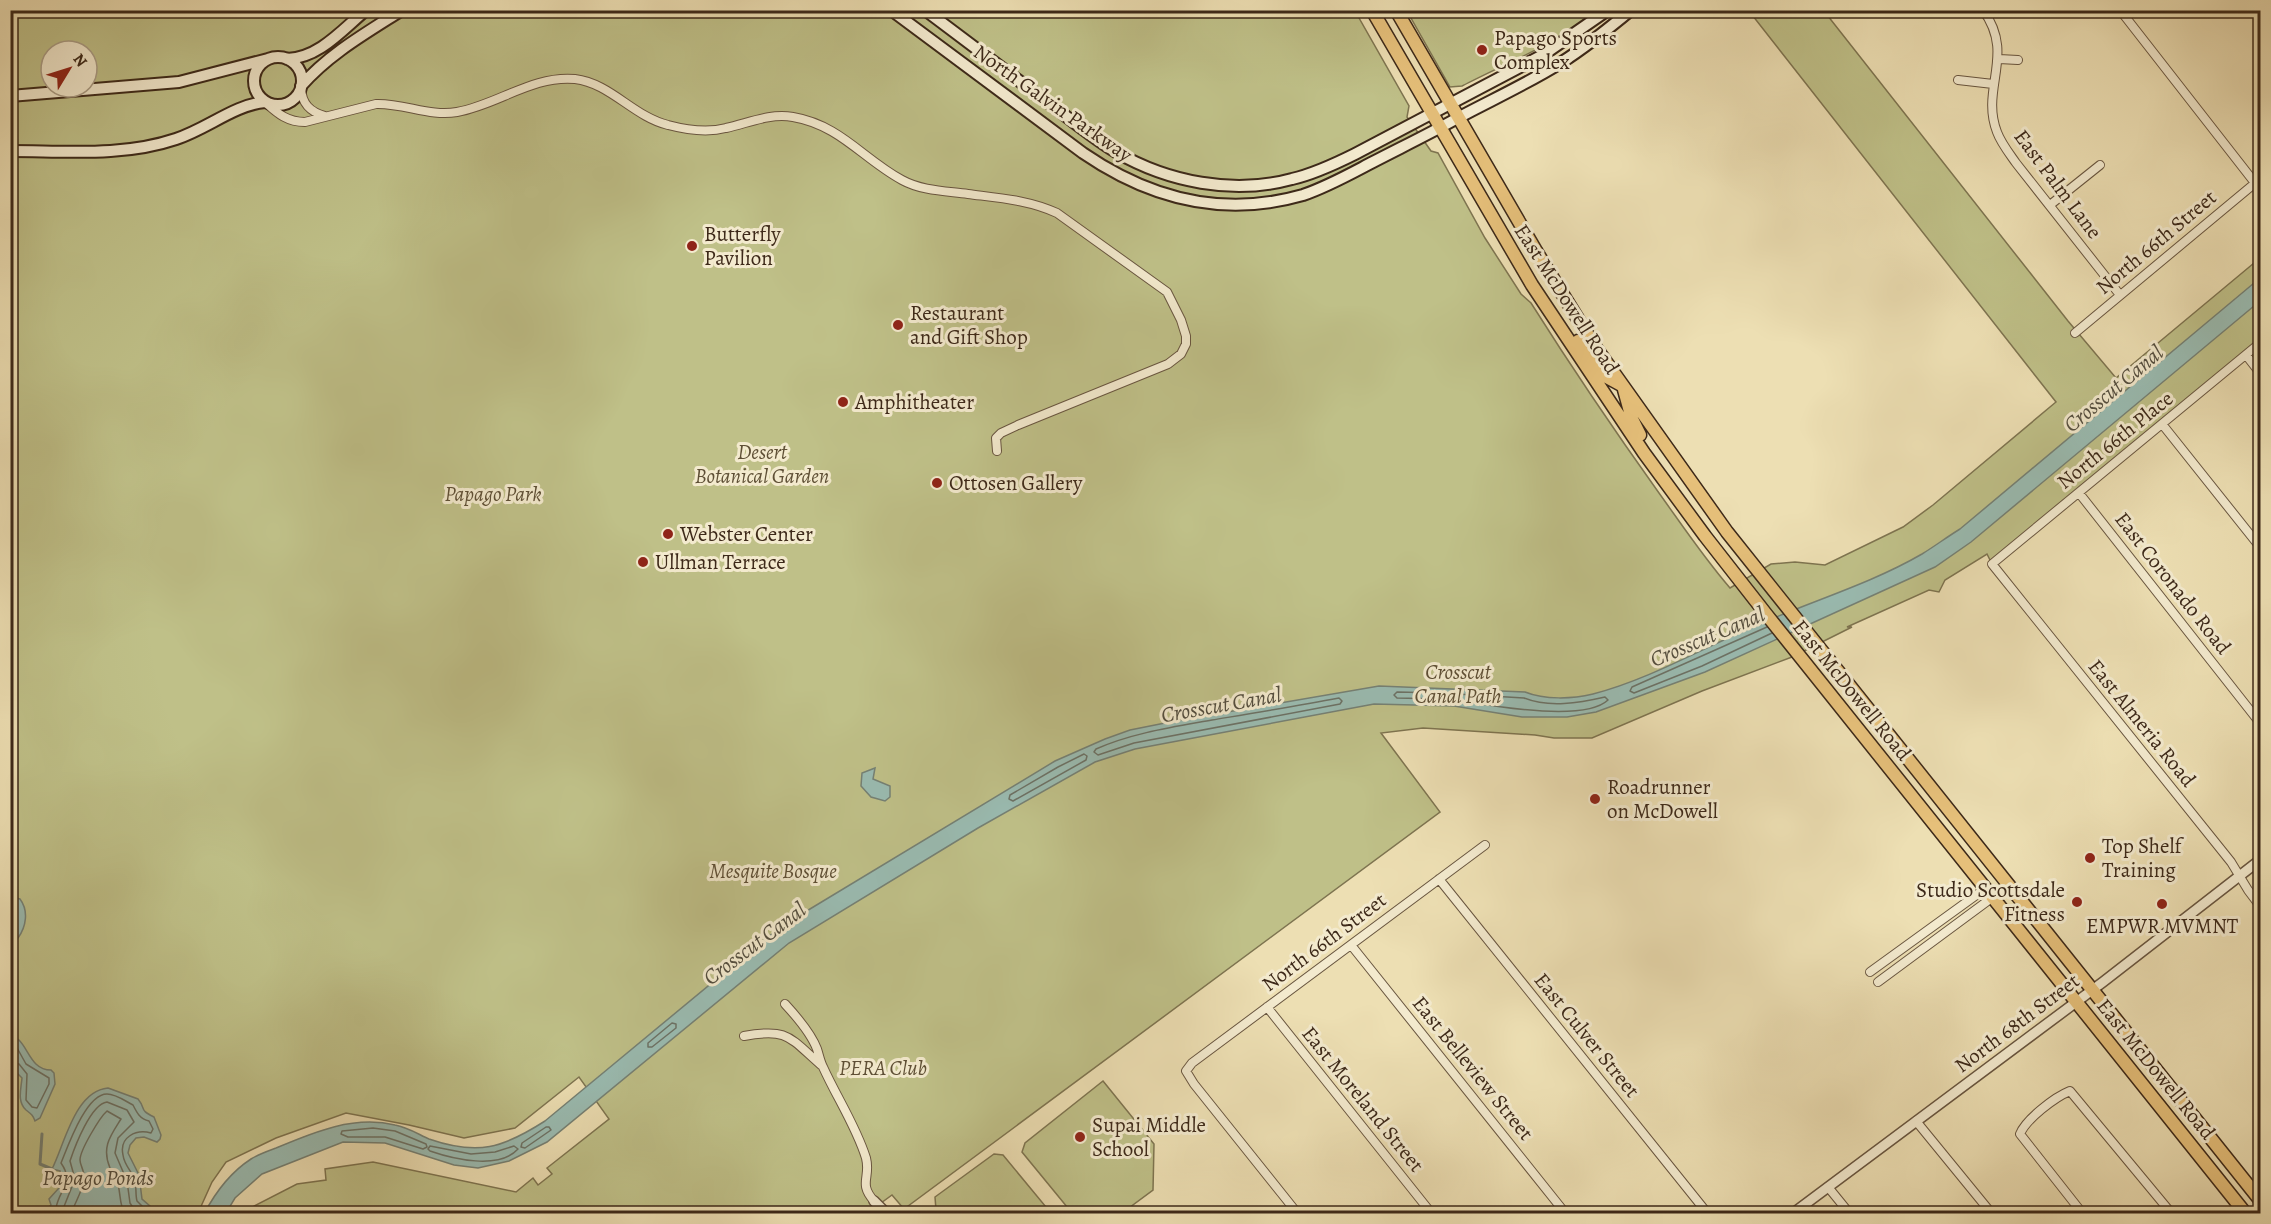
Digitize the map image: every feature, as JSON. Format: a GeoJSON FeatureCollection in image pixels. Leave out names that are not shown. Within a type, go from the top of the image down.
{"type":"FeatureCollection","features":[{"type":"Feature","properties":{"kind":"main road"},"geometry":{"type":"LineString","coordinates":[[287,59],[301,58],[314,53],[366,10]]}},
{"type":"Feature","properties":{"kind":"main road"},"geometry":{"type":"LineString","coordinates":[[268,58],[257,69],[254,76],[256,92],[266,102],[273,105],[287,104],[293,100],[316,70],[335,54],[402,10]]}},
{"type":"Feature","properties":{"kind":"main road","name":"North Galvin Parkway"},"geometry":{"type":"LineString","coordinates":[[891,10],[1097,163],[1146,189],[1211,204],[1246,204],[1302,195],[1350,174],[1561,62],[1631,10]]}},
{"type":"Feature","properties":{"kind":"main road","name":"North Galvin Parkway"},"geometry":{"type":"LineString","coordinates":[[925,10],[1116,151],[1152,170],[1187,180],[1243,185],[1272,184],[1324,169],[1543,55],[1608,10]]}},
{"type":"Feature","properties":{"kind":"main road","name":"East McDowell Road"},"geometry":{"type":"LineString","coordinates":[[1372,10],[1532,285],[1656,469],[1705,536],[2246,1214]]}},
{"type":"Feature","properties":{"kind":"main road","name":"East McDowell Road"},"geometry":{"type":"LineString","coordinates":[[1396,10],[1536,251],[1594,345],[1727,532],[2260,1200]]}},
{"type":"Feature","properties":{"kind":"main road"},"geometry":{"type":"LineString","coordinates":[[10,96],[179,82],[268,58],[281,57],[298,68],[301,74],[301,87]]}},
{"type":"Feature","properties":{"kind":"main road"},"geometry":{"type":"LineString","coordinates":[[10,151],[93,152],[149,147],[175,140],[208,126],[246,105],[266,102]]}},
{"type":"Feature","properties":{"kind":"main road"},"geometry":{"type":"LineString","coordinates":[[1552,315],[1582,346],[1603,375],[1623,386],[1632,419],[1656,469]]}},
{"type":"Feature","properties":{"kind":"main road"},"geometry":{"type":"LineString","coordinates":[[1972,871],[1988,858]]}},
{"type":"Feature","properties":{"kind":"main road"},"geometry":{"type":"LineString","coordinates":[[2197,1152],[2213,1140]]}},
{"type":"Feature","properties":{"kind":"street","name":"East Palm Lane"},"geometry":{"type":"LineString","coordinates":[[1983,10],[1994,30],[1999,59],[1993,84],[1993,113],[1996,131],[2005,148],[2120,295]]}},
{"type":"Feature","properties":{"kind":"street"},"geometry":{"type":"LineString","coordinates":[[2120,10],[2258,181]]}},
{"type":"Feature","properties":{"kind":"street"},"geometry":{"type":"LineString","coordinates":[[2257,10],[2260,15]]}},
{"type":"Feature","properties":{"kind":"street"},"geometry":{"type":"LineString","coordinates":[[1999,59],[2018,60]]}},
{"type":"Feature","properties":{"kind":"street"},"geometry":{"type":"LineString","coordinates":[[266,102],[291,122],[305,123],[376,104],[449,113],[472,109],[547,80],[575,79],[598,86],[649,118],[665,125],[682,128],[724,129],[763,117],[797,117],[834,131],[903,181],[923,188],[952,193],[1016,200],[1042,206],[1057,213],[1167,292],[1184,327],[1186,344],[1181,354],[1168,364],[1001,433],[996,438],[997,451]]}},
{"type":"Feature","properties":{"kind":"street"},"geometry":{"type":"LineString","coordinates":[[1958,80],[1993,84]]}},
{"type":"Feature","properties":{"kind":"street"},"geometry":{"type":"LineString","coordinates":[[301,87],[303,99],[309,109],[325,116]]}},
{"type":"Feature","properties":{"kind":"street"},"geometry":{"type":"LineString","coordinates":[[2050,205],[2100,165]]}},
{"type":"Feature","properties":{"kind":"street","name":"North 66th Street"},"geometry":{"type":"LineString","coordinates":[[2075,333],[2258,181]]}},
{"type":"Feature","properties":{"kind":"street","name":"North 66th Place"},"geometry":{"type":"LineString","coordinates":[[1992,564],[2260,343]]}},
{"type":"Feature","properties":{"kind":"street"},"geometry":{"type":"LineString","coordinates":[[2246,355],[2260,373]]}},
{"type":"Feature","properties":{"kind":"street"},"geometry":{"type":"LineString","coordinates":[[2162,424],[2260,547]]}},
{"type":"Feature","properties":{"kind":"street","name":"East Coronado Road"},"geometry":{"type":"LineString","coordinates":[[2079,493],[2260,723]]}},
{"type":"Feature","properties":{"kind":"street","name":"East Almeria Road"},"geometry":{"type":"LineString","coordinates":[[1992,564],[2230,862],[2260,906]]}},
{"type":"Feature","properties":{"kind":"street","name":"North 66th Street"},"geometry":{"type":"LineString","coordinates":[[1298,1214],[1186,1071],[1192,1063],[1485,845]]}},
{"type":"Feature","properties":{"kind":"street","name":"North 68th Street"},"geometry":{"type":"LineString","coordinates":[[1792,1214],[2093,989],[2260,860]]}},
{"type":"Feature","properties":{"kind":"street","name":"East Culver Street"},"geometry":{"type":"LineString","coordinates":[[1439,879],[1708,1214]]}},
{"type":"Feature","properties":{"kind":"street"},"geometry":{"type":"LineString","coordinates":[[1870,972],[1989,892]]}},
{"type":"Feature","properties":{"kind":"street"},"geometry":{"type":"LineString","coordinates":[[1878,982],[1989,892]]}},
{"type":"Feature","properties":{"kind":"street","name":"East Belleview Street"},"geometry":{"type":"LineString","coordinates":[[1351,945],[1566,1214]]}},
{"type":"Feature","properties":{"kind":"street"},"geometry":{"type":"LineString","coordinates":[[785,1004],[798,1018],[817,1047],[822,1065],[840,1099],[867,1161],[865,1186],[867,1193],[887,1214]]}},
{"type":"Feature","properties":{"kind":"street","name":"East Moreland Street"},"geometry":{"type":"LineString","coordinates":[[1267,1007],[1432,1214]]}},
{"type":"Feature","properties":{"kind":"street"},"geometry":{"type":"LineString","coordinates":[[744,1036],[769,1031],[783,1034],[802,1046],[822,1065]]}},
{"type":"Feature","properties":{"kind":"street"},"geometry":{"type":"LineString","coordinates":[[2083,1214],[2020,1134],[2023,1126],[2060,1095],[2070,1091],[2172,1214]]}},
{"type":"Feature","properties":{"kind":"street"},"geometry":{"type":"LineString","coordinates":[[1916,1121],[1992,1214]]}},
{"type":"Feature","properties":{"kind":"street"},"geometry":{"type":"LineString","coordinates":[[1828,1187],[1850,1214]]}},
{"type":"Feature","properties":{"kind":"green space","name":"Papago Park"},"geometry":{"type":"Polygon","coordinates":[[[10,11],[1355,11],[1409,106],[1407,117],[1431,151],[1438,153],[1485,238],[1521,294],[1531,303],[1626,446],[1693,541],[1730,588],[1771,564],[1795,562],[1825,565],[1903,527],[1933,505],[2056,402],[1749,11],[1824,11],[2068,321],[2116,378],[2260,258],[2260,343],[1992,564],[1987,554],[1945,580],[1939,592],[1929,590],[1847,627],[1852,627],[1792,657],[1702,691],[1592,738],[1554,738],[1423,728],[1381,733],[1440,812],[904,1209],[892,1195],[866,1214],[250,1213],[254,1206],[297,1184],[326,1180],[325,1169],[373,1162],[516,1192],[533,1178],[538,1185],[552,1174],[547,1168],[609,1119],[579,1077],[515,1128],[464,1138],[346,1113],[276,1138],[226,1162],[212,1182],[198,1213],[11,1213],[10,11]]]}},
{"type":"Feature","properties":{"kind":"green space","name":"Papago Sports Complex"},"geometry":{"type":"Polygon","coordinates":[[[1407,11],[1598,11],[1566,33],[1532,52],[1462,86],[1450,87],[1407,11]]]}},
{"type":"Feature","properties":{"kind":"green space"},"geometry":{"type":"Polygon","coordinates":[[[1103,1081],[1154,1144],[1153,1190],[1122,1213],[1072,1213],[1022,1152],[1025,1143],[1103,1081]]]}},
{"type":"Feature","properties":{"kind":"green space"},"geometry":{"type":"Polygon","coordinates":[[[994,1154],[1003,1155],[1046,1207],[1047,1213],[939,1213],[936,1210],[935,1197],[994,1154]]]}},
{"type":"Feature","properties":{"kind":"water"},"geometry":{"type":"Polygon","coordinates":[[[2260,278],[2260,301],[1971,542],[1935,567],[1705,672],[1596,712],[1567,717],[1522,717],[1454,706],[1374,704],[1135,749],[1095,762],[978,828],[789,943],[547,1142],[509,1161],[478,1168],[454,1165],[385,1143],[343,1142],[262,1174],[235,1198],[226,1213],[204,1214],[224,1184],[251,1159],[305,1136],[334,1127],[380,1122],[408,1129],[446,1144],[476,1148],[516,1138],[545,1121],[766,938],[805,912],[1055,761],[1105,739],[1130,730],[1175,721],[1379,686],[1525,692],[1559,698],[1593,694],[1636,680],[1741,632],[1883,574],[1922,554],[1960,529],[2260,278]]]}},
{"type":"Feature","properties":{"kind":"water"},"geometry":{"type":"Polygon","coordinates":[[[875,768],[873,779],[890,786],[890,797],[885,801],[871,797],[861,786],[862,773],[875,768]]]}},
{"type":"Feature","properties":{"kind":"water"},"geometry":{"type":"Polygon","coordinates":[[[11,897],[20,899],[25,909],[25,924],[18,938],[14,937],[16,930],[11,925],[11,897]]]}},
{"type":"Feature","properties":{"kind":"water","name":"Papago Ponds"},"geometry":{"type":"Polygon","coordinates":[[[11,1034],[19,1040],[39,1067],[54,1073],[55,1084],[40,1118],[35,1121],[21,1103],[22,1078],[11,1067],[11,1034]]]}},
{"type":"Feature","properties":{"kind":"water","name":"Papago Ponds"},"geometry":{"type":"Polygon","coordinates":[[[108,1088],[138,1099],[144,1111],[154,1117],[161,1135],[160,1139],[157,1142],[144,1137],[136,1138],[130,1145],[128,1153],[139,1175],[142,1199],[158,1213],[42,1213],[51,1205],[49,1199],[59,1188],[62,1176],[60,1171],[52,1169],[72,1120],[87,1098],[97,1091],[108,1088]]]}},
{"type":"Feature","properties":{"kind":"waterway"},"geometry":{"type":"LineString","coordinates":[[42,1134],[40,1164],[52,1169]]}},
{"type":"Feature","properties":{"kind":"place","name":"Papago Sports Complex"},"geometry":{"type":"Point","coordinates":[1482,50]}},
{"type":"Feature","properties":{"kind":"place","name":"Butterfly Pavilion"},"geometry":{"type":"Point","coordinates":[692,246]}},
{"type":"Feature","properties":{"kind":"place","name":"Restaurant and Gift Shop"},"geometry":{"type":"Point","coordinates":[898,325]}},
{"type":"Feature","properties":{"kind":"place","name":"Amphitheater"},"geometry":{"type":"Point","coordinates":[843,402]}},
{"type":"Feature","properties":{"kind":"place","name":"Ottosen Gallery"},"geometry":{"type":"Point","coordinates":[937,483]}},
{"type":"Feature","properties":{"kind":"place","name":"Webster Center"},"geometry":{"type":"Point","coordinates":[668,534]}},
{"type":"Feature","properties":{"kind":"place","name":"Ullman Terrace"},"geometry":{"type":"Point","coordinates":[643,562]}},
{"type":"Feature","properties":{"kind":"place","name":"Roadrunner on McDowell"},"geometry":{"type":"Point","coordinates":[1595,799]}},
{"type":"Feature","properties":{"kind":"place","name":"Top Shelf Training"},"geometry":{"type":"Point","coordinates":[2090,858]}},
{"type":"Feature","properties":{"kind":"place","name":"Studio Scottsdale Fitness"},"geometry":{"type":"Point","coordinates":[2077,902]}},
{"type":"Feature","properties":{"kind":"place","name":"EMPWR MVMNT"},"geometry":{"type":"Point","coordinates":[2162,904]}},
{"type":"Feature","properties":{"kind":"place","name":"Supai Middle School"},"geometry":{"type":"Point","coordinates":[1080,1137]}},
{"type":"Feature","properties":{"kind":"water label","name":"Crosscut Canal"},"geometry":{"type":"Point","coordinates":[2113,388]}},
{"type":"Feature","properties":{"kind":"water label","name":"Crosscut Canal"},"geometry":{"type":"Point","coordinates":[1707,636]}},
{"type":"Feature","properties":{"kind":"water label","name":"Crosscut Canal"},"geometry":{"type":"Point","coordinates":[1221,704]}},
{"type":"Feature","properties":{"kind":"water label","name":"Crosscut Canal"},"geometry":{"type":"Point","coordinates":[754,943]}},
{"type":"Feature","properties":{"kind":"park label","name":"Desert Botanical Garden"},"geometry":{"type":"Point","coordinates":[762,464]}},
{"type":"Feature","properties":{"kind":"park label","name":"Crosscut Canal Path"},"geometry":{"type":"Point","coordinates":[1458,684]}},
{"type":"Feature","properties":{"kind":"park label","name":"Mesquite Bosque"},"geometry":{"type":"Point","coordinates":[773,871]}},
{"type":"Feature","properties":{"kind":"park label","name":"PERA Club"},"geometry":{"type":"Point","coordinates":[883,1068]}}]}
